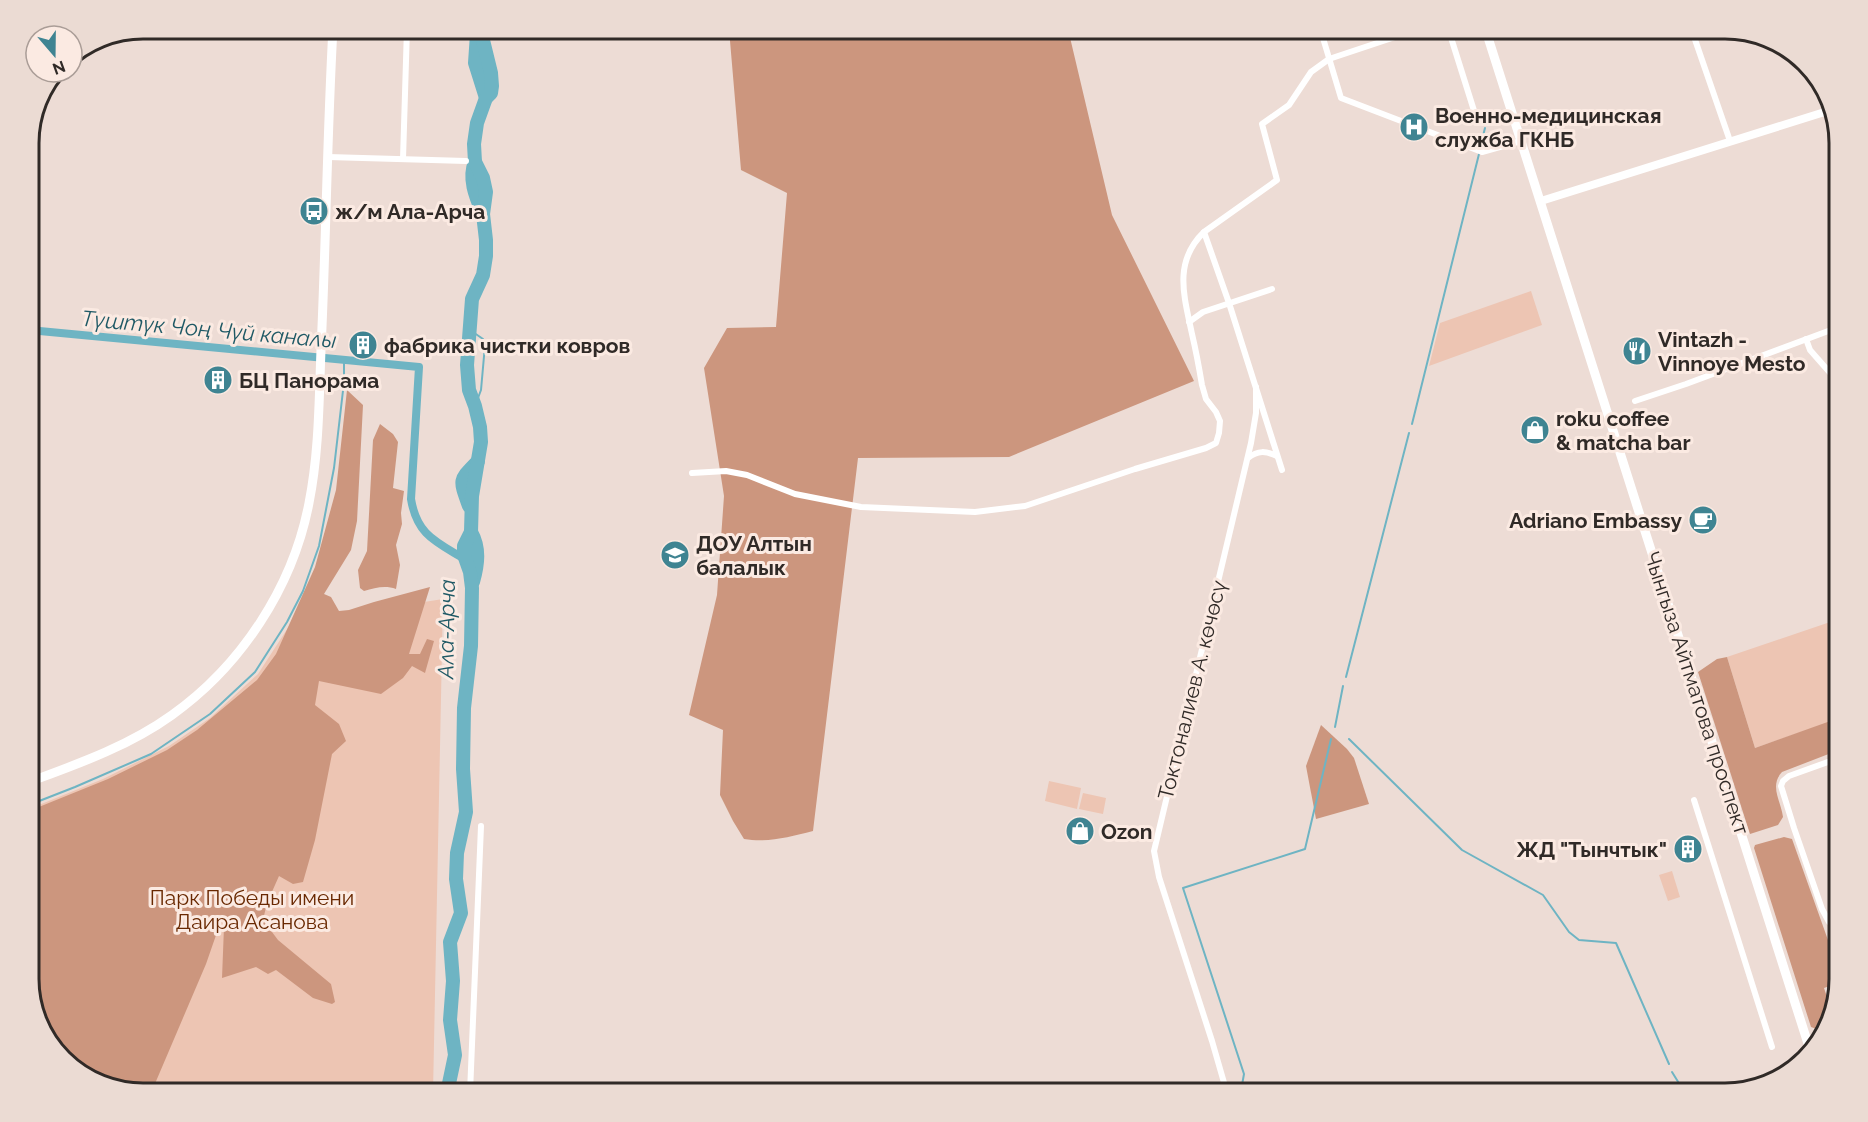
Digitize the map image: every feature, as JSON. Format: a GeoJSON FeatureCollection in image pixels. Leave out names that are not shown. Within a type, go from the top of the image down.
{"type":"FeatureCollection","features":[{"type":"Feature","properties":{"kind":"main road"},"geometry":{"type":"LineString","coordinates":[[39,778],[113,749],[163,721],[203,690],[249,638],[272,603],[291,565],[303,527],[315,460],[321,366],[333,39]]}},
{"type":"Feature","properties":{"kind":"main road","name":"Чынгыза Айтматова проспект"},"geometry":{"type":"LineString","coordinates":[[1489,39],[1807,1042]]}},
{"type":"Feature","properties":{"kind":"street"},"geometry":{"type":"LineString","coordinates":[[403,159],[407,39]]}},
{"type":"Feature","properties":{"kind":"street"},"geometry":{"type":"LineString","coordinates":[[1323,39],[1341,98],[1482,152],[1521,141]]}},
{"type":"Feature","properties":{"kind":"street"},"geometry":{"type":"LineString","coordinates":[[692,473],[726,471],[747,475],[795,494],[861,507],[975,512],[1025,506],[1216,443],[1220,433],[1220,421],[1206,399],[1202,385],[1183,287],[1186,260],[1194,242],[1204,232],[1277,180],[1262,124],[1289,105],[1311,72],[1329,59],[1389,39]]}},
{"type":"Feature","properties":{"kind":"street"},"geometry":{"type":"LineString","coordinates":[[1451,39],[1476,117]]}},
{"type":"Feature","properties":{"kind":"street"},"geometry":{"type":"LineString","coordinates":[[1696,39],[1730,141]]}},
{"type":"Feature","properties":{"kind":"street"},"geometry":{"type":"LineString","coordinates":[[1541,201],[1824,112]]}},
{"type":"Feature","properties":{"kind":"street"},"geometry":{"type":"LineString","coordinates":[[328,157],[466,161]]}},
{"type":"Feature","properties":{"kind":"street"},"geometry":{"type":"LineString","coordinates":[[1204,232],[1282,470]]}},
{"type":"Feature","properties":{"kind":"street"},"geometry":{"type":"LineString","coordinates":[[1190,322],[1203,312],[1272,289]]}},
{"type":"Feature","properties":{"kind":"street"},"geometry":{"type":"LineString","coordinates":[[1635,400],[1686,384],[1829,331]]}},
{"type":"Feature","properties":{"kind":"street"},"geometry":{"type":"LineString","coordinates":[[1806,339],[1810,350],[1829,372]]}},
{"type":"Feature","properties":{"kind":"street","name":"Токтоналиев А. көчөсү"},"geometry":{"type":"LineString","coordinates":[[1224,1083],[1158,877],[1154,851],[1248,459],[1254,428],[1256,387]]}},
{"type":"Feature","properties":{"kind":"street"},"geometry":{"type":"LineString","coordinates":[[1248,459],[1253,454],[1263,451],[1277,456]]}},
{"type":"Feature","properties":{"kind":"street"},"geometry":{"type":"LineString","coordinates":[[1829,762],[1789,776],[1781,786],[1822,909],[1829,922]]}},
{"type":"Feature","properties":{"kind":"street"},"geometry":{"type":"LineString","coordinates":[[1694,800],[1772,1047]]}},
{"type":"Feature","properties":{"kind":"street"},"geometry":{"type":"LineString","coordinates":[[470,1083],[481,826]]}},
{"type":"Feature","properties":{"kind":"green space"},"geometry":{"type":"Polygon","coordinates":[[[730,39],[1070,39],[1112,215],[1194,381],[1009,457],[858,458],[813,831],[762,840],[744,839],[720,795],[723,730],[689,715],[717,595],[724,496],[704,368],[727,328],[776,327],[787,193],[741,170],[730,39]]]}},
{"type":"Feature","properties":{"kind":"green space"},"geometry":{"type":"Polygon","coordinates":[[[1531,291],[1542,325],[1429,366],[1440,323],[1531,291]]]}},
{"type":"Feature","properties":{"kind":"green space"},"geometry":{"type":"Polygon","coordinates":[[[347,390],[363,405],[357,521],[351,550],[324,594],[331,597],[339,611],[430,587],[409,654],[420,654],[427,639],[434,641],[425,673],[412,666],[403,678],[381,694],[319,681],[315,705],[339,724],[346,741],[332,754],[315,840],[303,882],[293,884],[279,876],[267,903],[263,920],[278,940],[331,984],[335,1002],[332,1004],[313,998],[276,970],[268,974],[256,967],[222,978],[224,927],[222,918],[206,964],[155,1083],[130,1082],[103,1075],[91,1069],[65,1047],[50,1025],[41,999],[39,985],[39,807],[108,779],[167,750],[197,730],[257,680],[276,654],[315,567],[336,490],[347,390]]]}},
{"type":"Feature","properties":{"kind":"green space"},"geometry":{"type":"Polygon","coordinates":[[[380,424],[393,434],[398,442],[393,488],[404,491],[402,524],[396,545],[400,565],[396,589],[384,587],[364,591],[360,588],[358,570],[367,551],[373,440],[380,424]]]}},
{"type":"Feature","properties":{"kind":"green space","name":"Парк Победы имени Даира Асанова"},"geometry":{"type":"Polygon","coordinates":[[[443,599],[433,1083],[143,1083],[103,1075],[91,1069],[65,1047],[50,1025],[41,999],[39,985],[39,805],[103,779],[169,746],[210,718],[258,674],[291,623],[443,599]]]}},
{"type":"Feature","properties":{"kind":"green space"},"geometry":{"type":"Polygon","coordinates":[[[1829,622],[1829,722],[1755,748],[1727,657],[1829,622]]]}},
{"type":"Feature","properties":{"kind":"green space"},"geometry":{"type":"Polygon","coordinates":[[[1727,657],[1755,748],[1829,722],[1829,754],[1782,772],[1778,777],[1776,788],[1783,817],[1778,825],[1750,834],[1698,672],[1717,659],[1727,657]]]}},
{"type":"Feature","properties":{"kind":"green space"},"geometry":{"type":"Polygon","coordinates":[[[1321,725],[1354,758],[1369,804],[1316,819],[1306,766],[1321,725]]]}},
{"type":"Feature","properties":{"kind":"green space"},"geometry":{"type":"Polygon","coordinates":[[[1049,781],[1081,788],[1077,809],[1045,801],[1049,781]]]}},
{"type":"Feature","properties":{"kind":"green space"},"geometry":{"type":"Polygon","coordinates":[[[1083,793],[1106,798],[1103,814],[1079,809],[1083,793]]]}},
{"type":"Feature","properties":{"kind":"green space"},"geometry":{"type":"Polygon","coordinates":[[[1784,837],[1792,839],[1829,943],[1828,986],[1824,988],[1827,997],[1816,1029],[1811,1027],[1754,848],[1755,845],[1784,837]]]}},
{"type":"Feature","properties":{"kind":"green space"},"geometry":{"type":"Polygon","coordinates":[[[1672,871],[1680,897],[1668,901],[1659,875],[1672,871]]]}},
{"type":"Feature","properties":{"kind":"waterway"},"geometry":{"type":"LineString","coordinates":[[477,39],[475,63],[486,98]]}},
{"type":"Feature","properties":{"kind":"waterway","name":"Түштүк Чоң Чүй каналы"},"geometry":{"type":"LineString","coordinates":[[449,1083],[455,1055],[450,1020],[453,981],[450,942],[461,913],[456,879],[457,853],[466,812],[463,769],[464,708],[471,646],[472,588],[464,546],[471,532],[472,496],[481,442],[480,427],[469,390],[467,365],[472,299],[483,275],[486,256],[483,214],[486,192],[483,178],[475,162],[474,144],[477,123],[492,86],[483,39]]}},
{"type":"Feature","properties":{"kind":"waterway"},"geometry":{"type":"LineString","coordinates":[[1482,140],[1485,128]]}},
{"type":"Feature","properties":{"kind":"waterway"},"geometry":{"type":"LineString","coordinates":[[1412,424],[1479,154]]}},
{"type":"Feature","properties":{"kind":"waterway"},"geometry":{"type":"LineString","coordinates":[[475,162],[472,175],[483,214]]}},
{"type":"Feature","properties":{"kind":"waterway"},"geometry":{"type":"LineString","coordinates":[[470,330],[483,339],[485,345],[481,390],[475,406]]}},
{"type":"Feature","properties":{"kind":"waterway","name":"Түштүк Чоң Чүй каналы"},"geometry":{"type":"LineString","coordinates":[[39,331],[419,367],[411,499],[414,512],[423,530],[430,537],[466,560]]}},
{"type":"Feature","properties":{"kind":"waterway"},"geometry":{"type":"LineString","coordinates":[[39,801],[151,754],[210,714],[255,672],[287,622],[303,591],[319,546],[334,468],[344,382],[344,360]]}},
{"type":"Feature","properties":{"kind":"waterway"},"geometry":{"type":"LineString","coordinates":[[1346,677],[1409,433]]}},
{"type":"Feature","properties":{"kind":"waterway"},"geometry":{"type":"LineString","coordinates":[[469,506],[462,485],[464,477],[478,461]]}},
{"type":"Feature","properties":{"kind":"waterway"},"geometry":{"type":"LineString","coordinates":[[471,532],[476,544],[477,556],[473,582]]}},
{"type":"Feature","properties":{"kind":"waterway"},"geometry":{"type":"LineString","coordinates":[[1335,727],[1343,686]]}},
{"type":"Feature","properties":{"kind":"waterway"},"geometry":{"type":"LineString","coordinates":[[1242,1083],[1244,1074],[1183,888],[1305,849],[1331,739]]}},
{"type":"Feature","properties":{"kind":"waterway"},"geometry":{"type":"LineString","coordinates":[[1349,739],[1462,850],[1543,895],[1569,932],[1579,940],[1616,943],[1669,1064]]}},
{"type":"Feature","properties":{"kind":"waterway"},"geometry":{"type":"LineString","coordinates":[[1672,1072],[1679,1083]]}},
{"type":"Feature","properties":{"kind":"place","name":"Военно-медицинская служба ГКНБ"},"geometry":{"type":"Point","coordinates":[1414,127]}},
{"type":"Feature","properties":{"kind":"place","name":"ж/м Ала-Арча"},"geometry":{"type":"Point","coordinates":[314,211]}},
{"type":"Feature","properties":{"kind":"place","name":"фабрика чистки ковров"},"geometry":{"type":"Point","coordinates":[363,345]}},
{"type":"Feature","properties":{"kind":"place","name":"Vintazh - Vinnoye Mesto"},"geometry":{"type":"Point","coordinates":[1637,351]}},
{"type":"Feature","properties":{"kind":"place","name":"БЦ Панорама"},"geometry":{"type":"Point","coordinates":[218,380]}},
{"type":"Feature","properties":{"kind":"place","name":"roku coffee & matcha bar"},"geometry":{"type":"Point","coordinates":[1535,430]}},
{"type":"Feature","properties":{"kind":"place","name":"Adriano Embassy"},"geometry":{"type":"Point","coordinates":[1703,520]}},
{"type":"Feature","properties":{"kind":"place","name":"ДОУ Алтын балалык"},"geometry":{"type":"Point","coordinates":[675,555]}},
{"type":"Feature","properties":{"kind":"place","name":"Ozon"},"geometry":{"type":"Point","coordinates":[1080,831]}},
{"type":"Feature","properties":{"kind":"place","name":"ЖД \"Тынчтык\""},"geometry":{"type":"Point","coordinates":[1688,849]}},
{"type":"Feature","properties":{"kind":"water label","name":"Ала-Арча"},"geometry":{"type":"Point","coordinates":[446,629]}}]}
